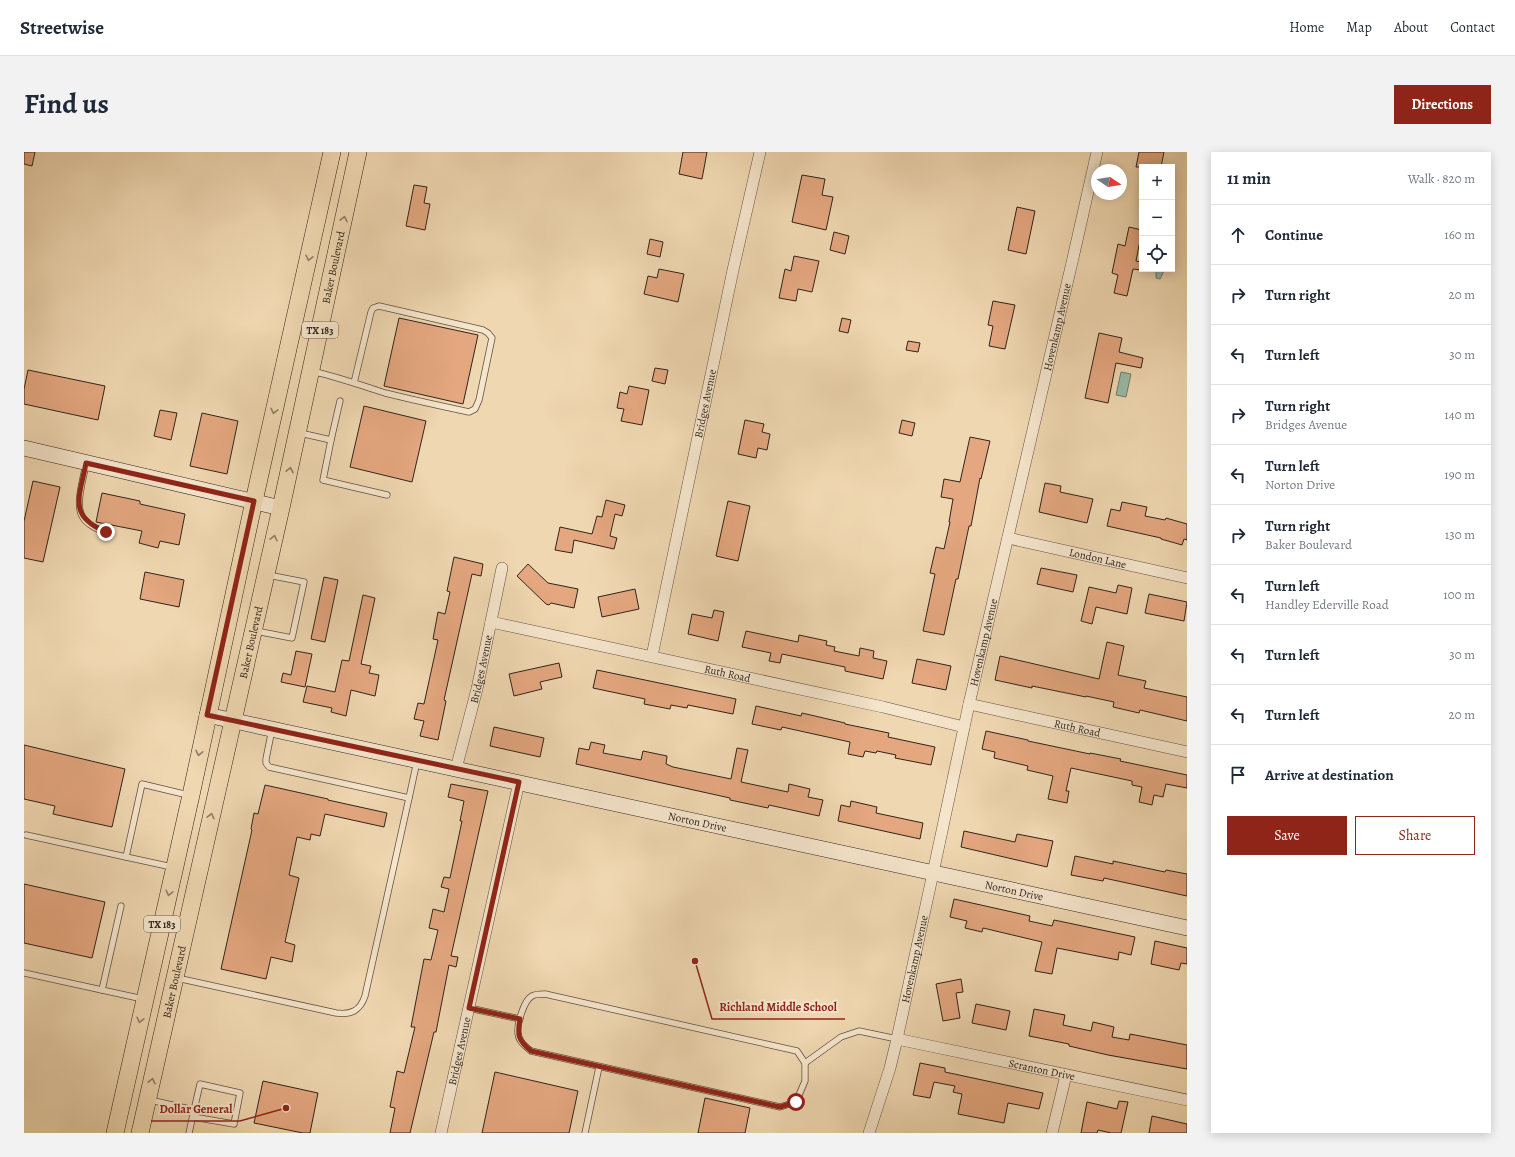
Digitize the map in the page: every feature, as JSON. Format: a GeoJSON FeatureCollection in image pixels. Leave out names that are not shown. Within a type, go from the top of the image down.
{"type":"FeatureCollection","features":[{"type":"Feature","properties":{"kind":"main road","name":"TX 183"},"geometry":{"type":"LineString","coordinates":[[115,1133],[175,868],[207,715],[332,152]]}},
{"type":"Feature","properties":{"kind":"main road","name":"Baker Boulevard"},"geometry":{"type":"LineString","coordinates":[[140,1133],[281,508],[358,152]]}},
{"type":"Feature","properties":{"kind":"street","name":"Bridges Avenue"},"geometry":{"type":"LineString","coordinates":[[652,656],[733,270],[760,152]]}},
{"type":"Feature","properties":{"kind":"street","name":"Hovenkamp Avenue"},"geometry":{"type":"LineString","coordinates":[[869,1133],[890,1068],[897,1039],[934,874],[969,704],[1097,152]]}},
{"type":"Feature","properties":{"kind":"street"},"geometry":{"type":"LineString","coordinates":[[24,448],[281,508]]}},
{"type":"Feature","properties":{"kind":"street","name":"London Lane"},"geometry":{"type":"LineString","coordinates":[[1008,538],[1187,578]]}},
{"type":"Feature","properties":{"kind":"street","name":"Bridges Avenue"},"geometry":{"type":"LineString","coordinates":[[456,768],[477,689],[502,568]]}},
{"type":"Feature","properties":{"kind":"street","name":"Ruth Road"},"geometry":{"type":"LineString","coordinates":[[491,622],[883,707],[964,727]]}},
{"type":"Feature","properties":{"kind":"street","name":"Ruth Road"},"geometry":{"type":"LineString","coordinates":[[969,704],[1187,752]]}},
{"type":"Feature","properties":{"kind":"street","name":"Norton Drive"},"geometry":{"type":"LineString","coordinates":[[207,715],[1187,928]]}},
{"type":"Feature","properties":{"kind":"street","name":"Bridges Avenue"},"geometry":{"type":"LineString","coordinates":[[441,1133],[519,782]]}},
{"type":"Feature","properties":{"kind":"street","name":"Scranton Drive"},"geometry":{"type":"LineString","coordinates":[[897,1039],[1187,1100]]}},
{"type":"Feature","properties":{"kind":"street"},"geometry":{"type":"LineString","coordinates":[[1052,1133],[1066,1075]]}},
{"type":"Feature","properties":{"kind":"lane"},"geometry":{"type":"LineString","coordinates":[[311,371],[387,393],[469,412],[475,409],[479,400],[492,338],[483,330],[379,306],[373,308],[370,312],[354,383]]}},
{"type":"Feature","properties":{"kind":"lane"},"geometry":{"type":"LineString","coordinates":[[340,401],[323,480],[387,495]]}},
{"type":"Feature","properties":{"kind":"lane"},"geometry":{"type":"LineString","coordinates":[[297,432],[332,440]]}},
{"type":"Feature","properties":{"kind":"lane"},"geometry":{"type":"LineString","coordinates":[[86,463],[79,506],[82,517],[93,527],[106,532]]}},
{"type":"Feature","properties":{"kind":"lane"},"geometry":{"type":"LineString","coordinates":[[253,630],[292,638],[304,582],[266,574]]}},
{"type":"Feature","properties":{"kind":"lane"},"geometry":{"type":"LineString","coordinates":[[272,729],[266,759],[266,763],[269,767],[409,798]]}},
{"type":"Feature","properties":{"kind":"lane"},"geometry":{"type":"LineString","coordinates":[[175,978],[336,1013],[348,1014],[359,1008],[365,996],[417,760]]}},
{"type":"Feature","properties":{"kind":"lane"},"geometry":{"type":"LineString","coordinates":[[126,857],[142,784],[191,795]]}},
{"type":"Feature","properties":{"kind":"lane"},"geometry":{"type":"LineString","coordinates":[[26,835],[175,868]]}},
{"type":"Feature","properties":{"kind":"lane"},"geometry":{"type":"LineString","coordinates":[[102,990],[121,906]]}},
{"type":"Feature","properties":{"kind":"lane"},"geometry":{"type":"LineString","coordinates":[[24,973],[145,999]]}},
{"type":"Feature","properties":{"kind":"lane"},"geometry":{"type":"LineString","coordinates":[[545,994],[797,1051],[805,1063],[804,1081],[796,1102],[780,1107],[531,1051],[522,1043],[518,1032],[524,1004],[532,996],[545,994]]}},
{"type":"Feature","properties":{"kind":"lane"},"geometry":{"type":"LineString","coordinates":[[469,1008],[520,1019]]}},
{"type":"Feature","properties":{"kind":"lane"},"geometry":{"type":"LineString","coordinates":[[805,1063],[841,1037],[859,1031],[897,1039]]}},
{"type":"Feature","properties":{"kind":"lane"},"geometry":{"type":"LineString","coordinates":[[585,1133],[599,1066]]}},
{"type":"Feature","properties":{"kind":"lane"},"geometry":{"type":"LineString","coordinates":[[189,1133],[200,1084],[240,1092],[234,1124],[193,1117]]}},
{"type":"Feature","properties":{"kind":"lane"},"geometry":{"type":"LineString","coordinates":[[148,1100],[194,1110]]}},
{"type":"Feature","properties":{"kind":"shaded area"},"geometry":{"type":"Polygon","coordinates":[[[1156,272],[1163,272],[1160,279],[1156,278],[1156,272]]]}},
{"type":"Feature","properties":{"kind":"shaded area"},"geometry":{"type":"Polygon","coordinates":[[[1121,372],[1131,374],[1126,397],[1116,395],[1121,372]]]}},
{"type":"Feature","properties":{"kind":"building"},"geometry":{"type":"Polygon","coordinates":[[[24,152],[35,152],[32,166],[24,164],[24,152]]]}},
{"type":"Feature","properties":{"kind":"building"},"geometry":{"type":"Polygon","coordinates":[[[683,152],[707,152],[702,179],[679,174],[683,152]]]}},
{"type":"Feature","properties":{"kind":"building"},"geometry":{"type":"Polygon","coordinates":[[[1139,152],[1164,152],[1162,164],[1139,164],[1139,167],[1136,167],[1139,152]]]}},
{"type":"Feature","properties":{"kind":"building"},"geometry":{"type":"Polygon","coordinates":[[[802,175],[825,179],[822,195],[833,197],[826,230],[792,222],[802,175]]]}},
{"type":"Feature","properties":{"kind":"building"},"geometry":{"type":"Polygon","coordinates":[[[414,185],[427,187],[424,203],[430,204],[425,230],[406,226],[414,185]]]}},
{"type":"Feature","properties":{"kind":"building"},"geometry":{"type":"Polygon","coordinates":[[[1017,207],[1035,211],[1026,254],[1008,250],[1017,207]]]}},
{"type":"Feature","properties":{"kind":"building"},"geometry":{"type":"Polygon","coordinates":[[[1129,227],[1139,229],[1139,246],[1136,261],[1139,262],[1139,270],[1133,269],[1127,296],[1114,293],[1118,275],[1112,273],[1118,244],[1125,246],[1129,227]]]}},
{"type":"Feature","properties":{"kind":"building"},"geometry":{"type":"Polygon","coordinates":[[[834,232],[849,236],[845,254],[830,250],[834,232]]]}},
{"type":"Feature","properties":{"kind":"building"},"geometry":{"type":"Polygon","coordinates":[[[650,239],[663,242],[660,257],[647,254],[650,239]]]}},
{"type":"Feature","properties":{"kind":"building"},"geometry":{"type":"Polygon","coordinates":[[[794,256],[819,261],[812,292],[798,289],[796,301],[779,298],[785,269],[791,271],[794,256]]]}},
{"type":"Feature","properties":{"kind":"building"},"geometry":{"type":"Polygon","coordinates":[[[659,269],[684,274],[678,302],[644,294],[648,276],[657,278],[659,269]]]}},
{"type":"Feature","properties":{"kind":"building"},"geometry":{"type":"Polygon","coordinates":[[[993,301],[1015,305],[1005,349],[989,346],[993,326],[988,325],[993,301]]]}},
{"type":"Feature","properties":{"kind":"building"},"geometry":{"type":"Polygon","coordinates":[[[399,318],[478,335],[463,404],[384,386],[399,318]]]}},
{"type":"Feature","properties":{"kind":"building"},"geometry":{"type":"Polygon","coordinates":[[[842,318],[851,320],[848,333],[839,331],[842,318]]]}},
{"type":"Feature","properties":{"kind":"building"},"geometry":{"type":"Polygon","coordinates":[[[1099,333],[1122,338],[1119,352],[1143,358],[1141,368],[1116,363],[1108,403],[1085,398],[1099,333]]]}},
{"type":"Feature","properties":{"kind":"building"},"geometry":{"type":"Polygon","coordinates":[[[908,341],[920,343],[918,352],[906,350],[908,341]]]}},
{"type":"Feature","properties":{"kind":"building"},"geometry":{"type":"Polygon","coordinates":[[[655,368],[668,370],[665,384],[652,381],[655,368]]]}},
{"type":"Feature","properties":{"kind":"building"},"geometry":{"type":"Polygon","coordinates":[[[28,370],[105,386],[98,420],[24,404],[24,389],[28,370]]]}},
{"type":"Feature","properties":{"kind":"building"},"geometry":{"type":"Polygon","coordinates":[[[629,386],[649,390],[642,425],[621,421],[624,409],[617,408],[620,392],[627,394],[629,386]]]}},
{"type":"Feature","properties":{"kind":"building"},"geometry":{"type":"Polygon","coordinates":[[[364,406],[426,421],[412,482],[350,467],[364,406]]]}},
{"type":"Feature","properties":{"kind":"building"},"geometry":{"type":"Polygon","coordinates":[[[160,410],[177,413],[171,440],[154,436],[160,410]]]}},
{"type":"Feature","properties":{"kind":"building"},"geometry":{"type":"Polygon","coordinates":[[[202,413],[238,421],[227,474],[190,466],[202,413]]]}},
{"type":"Feature","properties":{"kind":"building"},"geometry":{"type":"Polygon","coordinates":[[[745,420],[764,424],[762,432],[770,434],[767,450],[758,448],[756,458],[738,454],[745,420]]]}},
{"type":"Feature","properties":{"kind":"building"},"geometry":{"type":"Polygon","coordinates":[[[902,420],[915,423],[912,436],[899,433],[902,420]]]}},
{"type":"Feature","properties":{"kind":"building"},"geometry":{"type":"Polygon","coordinates":[[[970,437],[990,441],[981,479],[980,478],[971,526],[969,526],[958,579],[956,579],[944,635],[923,631],[935,574],[930,573],[936,547],[944,549],[950,522],[953,499],[941,497],[944,479],[960,482],[970,437]]]}},
{"type":"Feature","properties":{"kind":"building"},"geometry":{"type":"Polygon","coordinates":[[[33,481],[60,487],[43,562],[24,558],[24,521],[33,481]]]}},
{"type":"Feature","properties":{"kind":"building"},"geometry":{"type":"Polygon","coordinates":[[[1045,483],[1061,486],[1060,492],[1093,499],[1087,523],[1039,512],[1045,483]]]}},
{"type":"Feature","properties":{"kind":"building"},"geometry":{"type":"Polygon","coordinates":[[[102,493],[140,501],[140,504],[185,514],[179,545],[160,541],[158,548],[139,543],[142,531],[96,522],[102,493]]]}},
{"type":"Feature","properties":{"kind":"building"},"geometry":{"type":"Polygon","coordinates":[[[606,500],[625,505],[622,516],[615,514],[610,536],[617,538],[614,549],[574,540],[572,553],[555,550],[560,527],[592,534],[597,516],[602,517],[606,500]]]}},
{"type":"Feature","properties":{"kind":"building"},"geometry":{"type":"Polygon","coordinates":[[[728,501],[750,506],[738,561],[716,556],[728,501]]]}},
{"type":"Feature","properties":{"kind":"building"},"geometry":{"type":"Polygon","coordinates":[[[1122,502],[1147,507],[1145,516],[1165,520],[1166,518],[1187,524],[1187,540],[1184,539],[1182,545],[1161,538],[1107,526],[1111,509],[1120,511],[1122,502]]]}},
{"type":"Feature","properties":{"kind":"building"},"geometry":{"type":"Polygon","coordinates":[[[454,557],[483,564],[481,576],[472,574],[444,700],[446,701],[438,740],[420,736],[424,721],[414,719],[418,703],[424,704],[438,640],[433,639],[438,612],[445,614],[450,592],[447,591],[454,557]]]}},
{"type":"Feature","properties":{"kind":"building"},"geometry":{"type":"Polygon","coordinates":[[[528,564],[548,583],[578,589],[574,608],[551,603],[549,605],[546,604],[517,576],[528,564]]]}},
{"type":"Feature","properties":{"kind":"building"},"geometry":{"type":"Polygon","coordinates":[[[1041,568],[1077,575],[1073,592],[1037,584],[1041,568]]]}},
{"type":"Feature","properties":{"kind":"building"},"geometry":{"type":"Polygon","coordinates":[[[145,572],[184,580],[179,607],[140,599],[145,572]]]}},
{"type":"Feature","properties":{"kind":"building"},"geometry":{"type":"Polygon","coordinates":[[[324,577],[338,580],[325,642],[311,639],[324,577]]]}},
{"type":"Feature","properties":{"kind":"building"},"geometry":{"type":"Polygon","coordinates":[[[1118,585],[1132,588],[1127,614],[1096,607],[1092,624],[1081,621],[1089,587],[1116,593],[1118,585]]]}},
{"type":"Feature","properties":{"kind":"building"},"geometry":{"type":"Polygon","coordinates":[[[635,589],[639,609],[602,617],[598,597],[635,589]]]}},
{"type":"Feature","properties":{"kind":"building"},"geometry":{"type":"Polygon","coordinates":[[[1149,594],[1187,602],[1184,621],[1145,613],[1149,594]]]}},
{"type":"Feature","properties":{"kind":"building"},"geometry":{"type":"Polygon","coordinates":[[[363,595],[375,598],[361,664],[371,666],[369,673],[379,675],[375,696],[351,690],[346,716],[331,712],[332,708],[303,702],[307,686],[335,692],[342,660],[349,661],[363,595]]]}},
{"type":"Feature","properties":{"kind":"building"},"geometry":{"type":"Polygon","coordinates":[[[714,610],[724,612],[718,641],[688,634],[692,614],[712,618],[714,610]]]}},
{"type":"Feature","properties":{"kind":"building"},"geometry":{"type":"Polygon","coordinates":[[[746,631],[798,642],[799,635],[827,641],[826,645],[835,647],[834,651],[859,656],[860,648],[874,651],[873,658],[887,661],[883,679],[845,671],[845,667],[782,654],[780,663],[769,661],[771,653],[742,647],[746,631]]]}},
{"type":"Feature","properties":{"kind":"building"},"geometry":{"type":"Polygon","coordinates":[[[1107,642],[1124,646],[1118,675],[1146,681],[1144,688],[1187,697],[1187,721],[1140,710],[1139,713],[1113,707],[1114,702],[1086,696],[1032,686],[1032,688],[995,680],[1000,656],[1099,679],[1107,642]]]}},
{"type":"Feature","properties":{"kind":"building"},"geometry":{"type":"Polygon","coordinates":[[[296,651],[312,654],[305,687],[281,682],[283,673],[291,675],[296,651]]]}},
{"type":"Feature","properties":{"kind":"building"},"geometry":{"type":"Polygon","coordinates":[[[917,659],[951,666],[946,690],[912,683],[917,659]]]}},
{"type":"Feature","properties":{"kind":"building"},"geometry":{"type":"Polygon","coordinates":[[[559,663],[562,677],[540,682],[542,689],[514,696],[509,674],[559,663]]]}},
{"type":"Feature","properties":{"kind":"building"},"geometry":{"type":"Polygon","coordinates":[[[597,670],[736,699],[733,714],[688,705],[687,708],[671,705],[670,709],[644,704],[645,699],[593,688],[597,670]]]}},
{"type":"Feature","properties":{"kind":"building"},"geometry":{"type":"Polygon","coordinates":[[[756,706],[801,716],[802,713],[889,733],[888,737],[935,747],[931,765],[895,758],[896,755],[877,751],[876,753],[865,751],[863,757],[848,754],[850,742],[782,727],[781,730],[752,724],[756,706]]]}},
{"type":"Feature","properties":{"kind":"building"},"geometry":{"type":"Polygon","coordinates":[[[494,727],[544,738],[540,757],[490,746],[494,727]]]}},
{"type":"Feature","properties":{"kind":"building"},"geometry":{"type":"Polygon","coordinates":[[[986,731],[1090,754],[1121,759],[1120,761],[1187,775],[1187,788],[1166,784],[1163,797],[1154,795],[1152,805],[1139,802],[1142,787],[1132,785],[1132,781],[1071,768],[1066,791],[1069,791],[1067,803],[1048,799],[1053,776],[1027,770],[1028,766],[994,758],[995,752],[982,749],[986,731]]]}},
{"type":"Feature","properties":{"kind":"building"},"geometry":{"type":"Polygon","coordinates":[[[591,742],[605,745],[603,753],[641,760],[643,751],[667,756],[666,764],[673,767],[731,779],[737,748],[748,750],[741,782],[788,792],[789,784],[810,789],[808,797],[823,800],[819,816],[769,805],[768,808],[730,800],[730,798],[576,764],[579,748],[589,750],[591,742]]]}},
{"type":"Feature","properties":{"kind":"building"},"geometry":{"type":"Polygon","coordinates":[[[24,745],[125,769],[112,827],[53,814],[55,806],[24,799],[24,745]]]}},
{"type":"Feature","properties":{"kind":"building"},"geometry":{"type":"Polygon","coordinates":[[[451,784],[488,791],[451,956],[458,957],[456,967],[449,965],[436,1032],[434,1032],[410,1133],[390,1133],[395,1108],[390,1107],[397,1071],[404,1073],[415,1027],[411,1027],[424,959],[431,960],[438,930],[429,928],[433,909],[444,912],[449,889],[441,887],[444,877],[450,878],[462,821],[460,821],[464,801],[448,797],[451,784]]]}},
{"type":"Feature","properties":{"kind":"building"},"geometry":{"type":"Polygon","coordinates":[[[265,785],[387,813],[384,827],[325,814],[320,836],[311,834],[310,840],[297,837],[289,875],[299,878],[285,942],[295,945],[292,962],[271,957],[266,979],[221,969],[252,830],[254,813],[258,814],[265,785]]]}},
{"type":"Feature","properties":{"kind":"building"},"geometry":{"type":"Polygon","coordinates":[[[851,801],[877,807],[876,813],[923,823],[920,839],[838,821],[841,805],[850,807],[851,801]]]}},
{"type":"Feature","properties":{"kind":"building"},"geometry":{"type":"Polygon","coordinates":[[[964,831],[1015,842],[1017,834],[1053,841],[1047,867],[961,847],[964,831]]]}},
{"type":"Feature","properties":{"kind":"building"},"geometry":{"type":"Polygon","coordinates":[[[1075,856],[1113,864],[1113,861],[1165,872],[1166,870],[1187,874],[1187,896],[1104,878],[1103,881],[1071,875],[1075,856]]]}},
{"type":"Feature","properties":{"kind":"building"},"geometry":{"type":"Polygon","coordinates":[[[24,884],[105,902],[92,958],[24,943],[24,884]]]}},
{"type":"Feature","properties":{"kind":"building"},"geometry":{"type":"Polygon","coordinates":[[[954,899],[1030,916],[1029,921],[1052,926],[1054,920],[1135,937],[1131,955],[1119,952],[1118,960],[1057,948],[1052,974],[1035,971],[1042,942],[983,928],[982,932],[965,928],[967,921],[950,917],[954,899]]]}},
{"type":"Feature","properties":{"kind":"building"},"geometry":{"type":"Polygon","coordinates":[[[1155,941],[1187,948],[1187,964],[1181,963],[1179,970],[1151,964],[1155,941]]]}},
{"type":"Feature","properties":{"kind":"building"},"geometry":{"type":"Polygon","coordinates":[[[961,979],[963,992],[956,993],[960,1018],[943,1021],[936,984],[961,979]]]}},
{"type":"Feature","properties":{"kind":"building"},"geometry":{"type":"Polygon","coordinates":[[[976,1004],[1010,1011],[1006,1030],[972,1023],[976,1004]]]}},
{"type":"Feature","properties":{"kind":"building"},"geometry":{"type":"Polygon","coordinates":[[[1034,1009],[1065,1015],[1063,1025],[1091,1031],[1093,1022],[1114,1027],[1112,1037],[1129,1040],[1130,1034],[1187,1045],[1187,1069],[1108,1055],[1069,1046],[1069,1044],[1029,1036],[1034,1009]]]}},
{"type":"Feature","properties":{"kind":"building"},"geometry":{"type":"Polygon","coordinates":[[[920,1063],[945,1068],[945,1072],[1043,1093],[1039,1109],[1008,1103],[1004,1123],[958,1114],[962,1094],[953,1092],[955,1086],[934,1082],[930,1098],[913,1095],[920,1063]]]}},
{"type":"Feature","properties":{"kind":"building"},"geometry":{"type":"Polygon","coordinates":[[[495,1072],[578,1091],[569,1133],[482,1133],[495,1072]]]}},
{"type":"Feature","properties":{"kind":"building"},"geometry":{"type":"Polygon","coordinates":[[[263,1081],[318,1093],[310,1133],[303,1133],[254,1123],[263,1081]]]}},
{"type":"Feature","properties":{"kind":"building"},"geometry":{"type":"Polygon","coordinates":[[[705,1098],[750,1108],[745,1133],[698,1133],[705,1098]]]}},
{"type":"Feature","properties":{"kind":"building"},"geometry":{"type":"Polygon","coordinates":[[[1119,1101],[1128,1102],[1121,1133],[1111,1133],[1098,1130],[1097,1133],[1081,1133],[1087,1102],[1117,1109],[1119,1101]]]}},
{"type":"Feature","properties":{"kind":"building"},"geometry":{"type":"Polygon","coordinates":[[[1152,1116],[1187,1124],[1187,1133],[1149,1133],[1152,1116]]]}},
{"type":"Feature","properties":{"kind":"place","name":"Richland Middle School"},"geometry":{"type":"Point","coordinates":[695,961]}},
{"type":"Feature","properties":{"kind":"place","name":"Dollar General"},"geometry":{"type":"Point","coordinates":[286,1108]}},
{"type":"Feature","properties":{"kind":"route"},"geometry":{"type":"LineString","coordinates":[[106,532],[93,527],[82,517],[79,506],[86,463],[254,501],[207,715],[519,782],[469,1008],[520,1019],[518,1032],[522,1043],[531,1051],[780,1107],[796,1102]]}}]}
